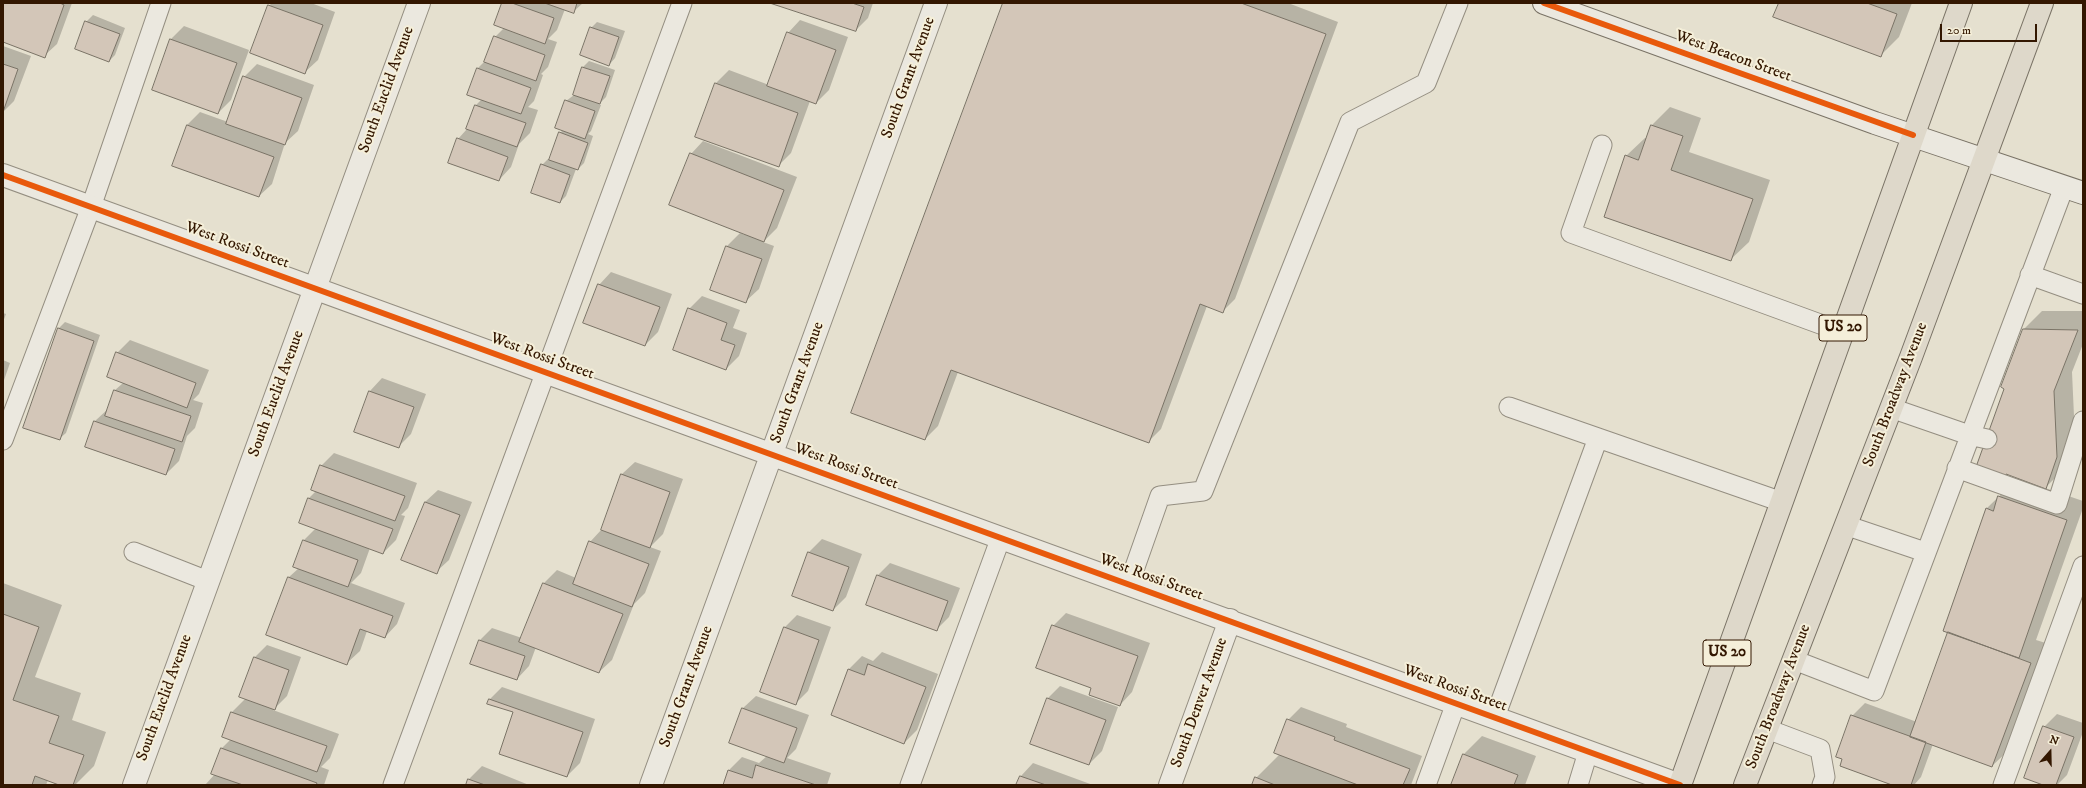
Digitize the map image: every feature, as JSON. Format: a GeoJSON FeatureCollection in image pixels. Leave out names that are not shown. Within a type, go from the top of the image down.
{"type":"FeatureCollection","features":[{"type":"Feature","properties":{"kind":"main road","name":"US 20"},"geometry":{"type":"LineString","coordinates":[[1680,785],[1961,3]]}},
{"type":"Feature","properties":{"kind":"main road","name":"South Broadway Avenue"},"geometry":{"type":"LineString","coordinates":[[1745,785],[1891,408],[1985,160],[2042,3]]}},
{"type":"Feature","properties":{"kind":"street","name":"South Euclid Avenue"},"geometry":{"type":"LineString","coordinates":[[134,785],[419,3]]}},
{"type":"Feature","properties":{"kind":"street","name":"South Grant Avenue"},"geometry":{"type":"LineString","coordinates":[[651,785],[936,3]]}},
{"type":"Feature","properties":{"kind":"street","name":"West Beacon Street"},"geometry":{"type":"LineString","coordinates":[[1544,3],[1913,136],[2073,190]]}},
{"type":"Feature","properties":{"kind":"street","name":"West Rossi Street"},"geometry":{"type":"LineString","coordinates":[[3,175],[1230,620],[1680,785]]}},
{"type":"Feature","properties":{"kind":"street","name":"South Denver Avenue"},"geometry":{"type":"LineString","coordinates":[[1170,785],[1230,620]]}},
{"type":"Feature","properties":{"kind":"lane"},"geometry":{"type":"LineString","coordinates":[[3,440],[90,207],[161,3]]}},
{"type":"Feature","properties":{"kind":"lane"},"geometry":{"type":"LineString","coordinates":[[393,785],[544,372],[682,3]]}},
{"type":"Feature","properties":{"kind":"lane"},"geometry":{"type":"LineString","coordinates":[[1129,584],[1160,496],[1203,491],[1350,122],[1426,83],[1458,3]]}},
{"type":"Feature","properties":{"kind":"lane"},"geometry":{"type":"LineString","coordinates":[[1602,145],[1571,233],[1842,332]]}},
{"type":"Feature","properties":{"kind":"lane"},"geometry":{"type":"LineString","coordinates":[[1794,660],[1874,691],[1957,468],[1978,437],[2030,275],[2073,190]]}},
{"type":"Feature","properties":{"kind":"lane"},"geometry":{"type":"LineString","coordinates":[[2030,275],[2083,294]]}},
{"type":"Feature","properties":{"kind":"lane"},"geometry":{"type":"LineString","coordinates":[[1509,407],[1782,502]]}},
{"type":"Feature","properties":{"kind":"lane"},"geometry":{"type":"LineString","coordinates":[[1891,408],[1978,437]]}},
{"type":"Feature","properties":{"kind":"lane"},"geometry":{"type":"LineString","coordinates":[[1957,468],[2057,504],[2064,458],[2083,421]]}},
{"type":"Feature","properties":{"kind":"lane"},"geometry":{"type":"LineString","coordinates":[[1495,717],[1598,438]]}},
{"type":"Feature","properties":{"kind":"lane"},"geometry":{"type":"LineString","coordinates":[[1845,525],[1925,552]]}},
{"type":"Feature","properties":{"kind":"lane"},"geometry":{"type":"LineString","coordinates":[[910,785],[1001,537]]}},
{"type":"Feature","properties":{"kind":"lane"},"geometry":{"type":"LineString","coordinates":[[134,552],[208,581]]}},
{"type":"Feature","properties":{"kind":"lane"},"geometry":{"type":"LineString","coordinates":[[2003,785],[2083,566]]}},
{"type":"Feature","properties":{"kind":"lane"},"geometry":{"type":"LineString","coordinates":[[1426,785],[1456,703]]}},
{"type":"Feature","properties":{"kind":"lane"},"geometry":{"type":"LineString","coordinates":[[1766,729],[1820,748],[1824,777],[1822,785]]}},
{"type":"Feature","properties":{"kind":"lane"},"geometry":{"type":"LineString","coordinates":[[1578,785],[1588,752]]}},
{"type":"Feature","properties":{"kind":"building"},"geometry":{"type":"Polygon","coordinates":[[[3,3],[60,3],[64,5],[45,58],[3,42],[3,3]]]}},
{"type":"Feature","properties":{"kind":"building"},"geometry":{"type":"Polygon","coordinates":[[[502,3],[512,3],[554,18],[545,44],[494,25],[502,3]]]}},
{"type":"Feature","properties":{"kind":"building"},"geometry":{"type":"Polygon","coordinates":[[[545,3],[577,3],[574,13],[545,3]]]}},
{"type":"Feature","properties":{"kind":"building"},"geometry":{"type":"Polygon","coordinates":[[[770,3],[852,3],[864,7],[856,31],[770,3]]]}},
{"type":"Feature","properties":{"kind":"building"},"geometry":{"type":"Polygon","coordinates":[[[1003,3],[1241,3],[1326,34],[1223,313],[1200,304],[1149,443],[951,370],[925,440],[851,413],[1003,3]]]}},
{"type":"Feature","properties":{"kind":"building"},"geometry":{"type":"Polygon","coordinates":[[[1779,3],[1867,3],[1897,14],[1881,57],[1773,17],[1779,3]]]}},
{"type":"Feature","properties":{"kind":"building"},"geometry":{"type":"Polygon","coordinates":[[[268,5],[323,25],[305,74],[250,53],[268,5]]]}},
{"type":"Feature","properties":{"kind":"building"},"geometry":{"type":"Polygon","coordinates":[[[85,21],[120,34],[109,62],[75,49],[85,21]]]}},
{"type":"Feature","properties":{"kind":"building"},"geometry":{"type":"Polygon","coordinates":[[[590,27],[619,37],[609,66],[580,55],[590,27]]]}},
{"type":"Feature","properties":{"kind":"building"},"geometry":{"type":"Polygon","coordinates":[[[787,32],[836,50],[816,104],[767,86],[787,32]]]}},
{"type":"Feature","properties":{"kind":"building"},"geometry":{"type":"Polygon","coordinates":[[[494,36],[545,55],[536,81],[484,62],[494,36]]]}},
{"type":"Feature","properties":{"kind":"building"},"geometry":{"type":"Polygon","coordinates":[[[170,39],[237,63],[218,114],[152,90],[170,39]]]}},
{"type":"Feature","properties":{"kind":"building"},"geometry":{"type":"Polygon","coordinates":[[[3,64],[18,69],[3,112],[3,64]]]}},
{"type":"Feature","properties":{"kind":"building"},"geometry":{"type":"Polygon","coordinates":[[[582,67],[610,76],[600,104],[573,95],[582,67]]]}},
{"type":"Feature","properties":{"kind":"building"},"geometry":{"type":"Polygon","coordinates":[[[477,68],[531,88],[521,114],[467,95],[477,68]]]}},
{"type":"Feature","properties":{"kind":"building"},"geometry":{"type":"Polygon","coordinates":[[[243,76],[302,98],[285,145],[226,124],[243,76]]]}},
{"type":"Feature","properties":{"kind":"building"},"geometry":{"type":"Polygon","coordinates":[[[715,83],[798,113],[779,167],[695,137],[715,83]]]}},
{"type":"Feature","properties":{"kind":"building"},"geometry":{"type":"Polygon","coordinates":[[[565,100],[595,111],[585,139],[555,128],[565,100]]]}},
{"type":"Feature","properties":{"kind":"building"},"geometry":{"type":"Polygon","coordinates":[[[475,105],[526,123],[517,147],[466,129],[475,105]]]}},
{"type":"Feature","properties":{"kind":"building"},"geometry":{"type":"Polygon","coordinates":[[[187,125],[274,157],[259,197],[172,166],[187,125]]]}},
{"type":"Feature","properties":{"kind":"building"},"geometry":{"type":"Polygon","coordinates":[[[1651,125],[1683,136],[1671,170],[1753,199],[1731,261],[1604,217],[1625,155],[1638,160],[1651,125]]]}},
{"type":"Feature","properties":{"kind":"building"},"geometry":{"type":"Polygon","coordinates":[[[559,132],[588,143],[578,170],[549,160],[559,132]]]}},
{"type":"Feature","properties":{"kind":"building"},"geometry":{"type":"Polygon","coordinates":[[[457,138],[508,157],[499,181],[448,163],[457,138]]]}},
{"type":"Feature","properties":{"kind":"building"},"geometry":{"type":"Polygon","coordinates":[[[690,153],[784,190],[764,242],[669,205],[690,153]]]}},
{"type":"Feature","properties":{"kind":"building"},"geometry":{"type":"Polygon","coordinates":[[[541,164],[570,175],[560,203],[531,193],[541,164]]]}},
{"type":"Feature","properties":{"kind":"building"},"geometry":{"type":"Polygon","coordinates":[[[726,246],[762,259],[746,303],[710,290],[726,246]]]}},
{"type":"Feature","properties":{"kind":"building"},"geometry":{"type":"Polygon","coordinates":[[[598,284],[660,307],[645,346],[583,323],[598,284]]]}},
{"type":"Feature","properties":{"kind":"building"},"geometry":{"type":"Polygon","coordinates":[[[688,308],[727,323],[721,340],[735,345],[726,370],[673,350],[688,308]]]}},
{"type":"Feature","properties":{"kind":"building"},"geometry":{"type":"Polygon","coordinates":[[[58,328],[94,341],[60,440],[23,428],[58,328]]]}},
{"type":"Feature","properties":{"kind":"building"},"geometry":{"type":"Polygon","coordinates":[[[2023,329],[2078,330],[2054,391],[2057,457],[2046,489],[2006,474],[2005,478],[1976,467],[2004,389],[2001,387],[2023,329]]]}},
{"type":"Feature","properties":{"kind":"building"},"geometry":{"type":"Polygon","coordinates":[[[116,352],[196,383],[187,408],[107,377],[116,352]]]}},
{"type":"Feature","properties":{"kind":"building"},"geometry":{"type":"Polygon","coordinates":[[[114,390],[191,416],[182,442],[105,416],[114,390]]]}},
{"type":"Feature","properties":{"kind":"building"},"geometry":{"type":"Polygon","coordinates":[[[369,391],[414,407],[399,448],[354,432],[369,391]]]}},
{"type":"Feature","properties":{"kind":"building"},"geometry":{"type":"Polygon","coordinates":[[[94,421],[175,449],[166,475],[85,447],[94,421]]]}},
{"type":"Feature","properties":{"kind":"building"},"geometry":{"type":"Polygon","coordinates":[[[320,465],[405,496],[395,521],[311,490],[320,465]]]}},
{"type":"Feature","properties":{"kind":"building"},"geometry":{"type":"Polygon","coordinates":[[[621,474],[670,492],[650,548],[601,530],[621,474]]]}},
{"type":"Feature","properties":{"kind":"building"},"geometry":{"type":"Polygon","coordinates":[[[1998,496],[2067,520],[2019,658],[1943,631],[1986,508],[1993,511],[1998,496]]]}},
{"type":"Feature","properties":{"kind":"building"},"geometry":{"type":"Polygon","coordinates":[[[308,498],[393,529],[383,554],[299,523],[308,498]]]}},
{"type":"Feature","properties":{"kind":"building"},"geometry":{"type":"Polygon","coordinates":[[[425,502],[460,515],[437,574],[401,560],[425,502]]]}},
{"type":"Feature","properties":{"kind":"building"},"geometry":{"type":"Polygon","coordinates":[[[303,540],[358,560],[348,587],[293,567],[303,540]]]}},
{"type":"Feature","properties":{"kind":"building"},"geometry":{"type":"Polygon","coordinates":[[[589,541],[649,564],[632,607],[573,584],[589,541]]]}},
{"type":"Feature","properties":{"kind":"building"},"geometry":{"type":"Polygon","coordinates":[[[808,552],[849,567],[833,611],[792,596],[808,552]]]}},
{"type":"Feature","properties":{"kind":"building"},"geometry":{"type":"Polygon","coordinates":[[[877,575],[948,601],[937,631],[866,605],[877,575]]]}},
{"type":"Feature","properties":{"kind":"building"},"geometry":{"type":"Polygon","coordinates":[[[288,577],[393,616],[385,638],[360,629],[347,665],[266,635],[288,577]]]}},
{"type":"Feature","properties":{"kind":"building"},"geometry":{"type":"Polygon","coordinates":[[[543,583],[623,614],[599,673],[519,642],[543,583]]]}},
{"type":"Feature","properties":{"kind":"building"},"geometry":{"type":"Polygon","coordinates":[[[3,614],[39,627],[13,700],[59,716],[49,743],[84,755],[73,785],[59,785],[35,776],[32,785],[3,785],[3,614]]]}},
{"type":"Feature","properties":{"kind":"building"},"geometry":{"type":"Polygon","coordinates":[[[1052,625],[1138,656],[1120,706],[1089,695],[1091,688],[1036,668],[1052,625]]]}},
{"type":"Feature","properties":{"kind":"building"},"geometry":{"type":"Polygon","coordinates":[[[784,627],[819,640],[796,705],[760,692],[784,627]]]}},
{"type":"Feature","properties":{"kind":"building"},"geometry":{"type":"Polygon","coordinates":[[[1948,632],[2031,663],[1992,767],[1910,737],[1948,632]]]}},
{"type":"Feature","properties":{"kind":"building"},"geometry":{"type":"Polygon","coordinates":[[[479,640],[525,656],[517,680],[470,664],[479,640]]]}},
{"type":"Feature","properties":{"kind":"building"},"geometry":{"type":"Polygon","coordinates":[[[254,657],[289,670],[275,710],[239,697],[254,657]]]}},
{"type":"Feature","properties":{"kind":"building"},"geometry":{"type":"Polygon","coordinates":[[[868,664],[926,687],[904,744],[831,715],[848,669],[864,675],[868,664]]]}},
{"type":"Feature","properties":{"kind":"building"},"geometry":{"type":"Polygon","coordinates":[[[1047,698],[1106,720],[1089,765],[1030,744],[1047,698]]]}},
{"type":"Feature","properties":{"kind":"building"},"geometry":{"type":"Polygon","coordinates":[[[489,699],[583,732],[567,777],[499,754],[513,712],[487,704],[489,699]]]}},
{"type":"Feature","properties":{"kind":"building"},"geometry":{"type":"Polygon","coordinates":[[[742,708],[797,728],[784,763],[729,743],[742,708]]]}},
{"type":"Feature","properties":{"kind":"building"},"geometry":{"type":"Polygon","coordinates":[[[231,712],[327,746],[317,772],[222,737],[231,712]]]}},
{"type":"Feature","properties":{"kind":"building"},"geometry":{"type":"Polygon","coordinates":[[[1851,715],[1926,742],[1911,785],[1892,785],[1840,766],[1842,759],[1836,757],[1851,715]]]}},
{"type":"Feature","properties":{"kind":"building"},"geometry":{"type":"Polygon","coordinates":[[[1287,719],[1335,737],[1334,740],[1410,769],[1403,785],[1358,785],[1274,753],[1287,719]]]}},
{"type":"Feature","properties":{"kind":"building"},"geometry":{"type":"Polygon","coordinates":[[[2043,726],[2074,737],[2056,785],[2043,785],[2024,778],[2043,726]]]}},
{"type":"Feature","properties":{"kind":"building"},"geometry":{"type":"Polygon","coordinates":[[[221,748],[317,783],[316,785],[243,785],[211,774],[221,748]]]}},
{"type":"Feature","properties":{"kind":"building"},"geometry":{"type":"Polygon","coordinates":[[[1463,754],[1518,775],[1514,785],[1451,785],[1463,754]]]}},
{"type":"Feature","properties":{"kind":"building"},"geometry":{"type":"Polygon","coordinates":[[[756,765],[816,785],[723,785],[728,770],[752,778],[756,765]]]}},
{"type":"Feature","properties":{"kind":"building"},"geometry":{"type":"Polygon","coordinates":[[[1020,776],[1046,785],[1016,785],[1020,776]]]}},
{"type":"Feature","properties":{"kind":"building"},"geometry":{"type":"Polygon","coordinates":[[[1255,777],[1275,785],[1252,785],[1255,777]]]}},
{"type":"Feature","properties":{"kind":"building"},"geometry":{"type":"Polygon","coordinates":[[[468,779],[485,785],[466,785],[468,779]]]}},
{"type":"Feature","properties":{"kind":"cycle path"},"geometry":{"type":"LineString","coordinates":[[1544,3],[1913,135]]}},
{"type":"Feature","properties":{"kind":"cycle path"},"geometry":{"type":"LineString","coordinates":[[3,175],[1680,785]]}}]}
